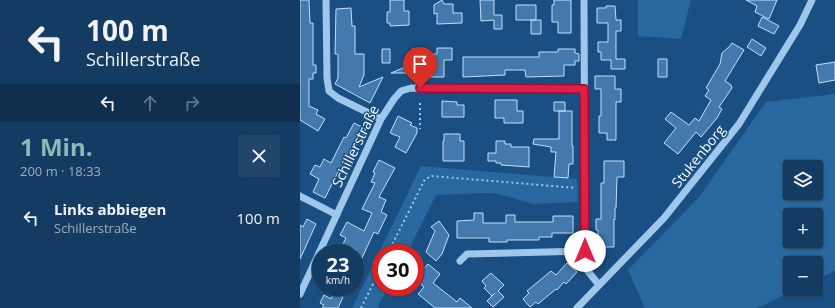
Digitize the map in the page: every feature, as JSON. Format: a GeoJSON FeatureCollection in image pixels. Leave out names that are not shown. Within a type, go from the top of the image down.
{"type":"FeatureCollection","features":[{"type":"Feature","properties":{"kind":"street"},"geometry":{"type":"LineString","coordinates":[[326,0],[327,78],[329,91],[338,98],[381,119]]}},
{"type":"Feature","properties":{"kind":"street"},"geometry":{"type":"LineString","coordinates":[[584,0],[585,251],[587,270],[599,284]]}},
{"type":"Feature","properties":{"kind":"street","name":"Stukenborg"},"geometry":{"type":"LineString","coordinates":[[577,308],[664,218],[739,124],[800,25],[812,0]]}},
{"type":"Feature","properties":{"kind":"street","name":"Schillerstraße"},"geometry":{"type":"LineString","coordinates":[[300,294],[381,119],[401,91],[411,88],[584,89]]}},
{"type":"Feature","properties":{"kind":"street"},"geometry":{"type":"LineString","coordinates":[[300,196],[337,215]]}},
{"type":"Feature","properties":{"kind":"street"},"geometry":{"type":"LineString","coordinates":[[460,261],[467,254],[585,251]]}},
{"type":"Feature","properties":{"kind":"path"},"geometry":{"type":"LineString","coordinates":[[420,103],[420,128]]}},
{"type":"Feature","properties":{"kind":"path"},"geometry":{"type":"LineString","coordinates":[[393,244],[426,179],[432,176],[585,188]]}},
{"type":"Feature","properties":{"kind":"path"},"geometry":{"type":"LineString","coordinates":[[361,308],[372,286]]}},
{"type":"Feature","properties":{"kind":"shaded area"},"geometry":{"type":"Polygon","coordinates":[[[638,0],[691,0],[681,39],[638,36],[638,0]]]}},
{"type":"Feature","properties":{"kind":"shaded area"},"geometry":{"type":"Polygon","coordinates":[[[835,94],[835,271],[823,277],[823,256],[783,256],[783,296],[757,308],[645,308],[628,270],[699,197],[766,102],[835,94]]]}},
{"type":"Feature","properties":{"kind":"shaded area"},"geometry":{"type":"Polygon","coordinates":[[[421,166],[577,179],[578,202],[533,204],[498,194],[486,193],[436,195],[412,244],[383,244],[421,166]]]}},
{"type":"Feature","properties":{"kind":"shaded area"},"geometry":{"type":"Polygon","coordinates":[[[372,267],[372,296],[384,296],[378,308],[352,308],[358,296],[364,296],[364,283],[372,267]]]}},
{"type":"Feature","properties":{"kind":"building"},"geometry":{"type":"Polygon","coordinates":[[[300,0],[309,0],[310,23],[313,23],[313,65],[316,65],[316,73],[313,73],[313,79],[309,79],[309,106],[318,110],[316,114],[325,119],[318,131],[300,120],[300,0]]]}},
{"type":"Feature","properties":{"kind":"building"},"geometry":{"type":"Polygon","coordinates":[[[390,0],[404,0],[404,11],[409,11],[409,25],[390,26],[390,23],[387,23],[387,12],[390,12],[390,0]]]}},
{"type":"Feature","properties":{"kind":"building"},"geometry":{"type":"Polygon","coordinates":[[[442,0],[444,4],[453,4],[453,13],[462,13],[462,23],[437,24],[437,13],[434,14],[434,5],[442,0]]]}},
{"type":"Feature","properties":{"kind":"building"},"geometry":{"type":"Polygon","coordinates":[[[480,0],[494,0],[494,15],[502,15],[502,29],[494,29],[494,20],[481,21],[480,0]]]}},
{"type":"Feature","properties":{"kind":"building"},"geometry":{"type":"Polygon","coordinates":[[[554,0],[571,0],[571,33],[558,33],[558,22],[552,22],[552,5],[554,5],[554,0]]]}},
{"type":"Feature","properties":{"kind":"building"},"geometry":{"type":"Polygon","coordinates":[[[746,0],[777,0],[769,19],[755,12],[757,6],[746,0]]]}},
{"type":"Feature","properties":{"kind":"building"},"geometry":{"type":"Polygon","coordinates":[[[516,5],[536,5],[536,20],[516,20],[516,5]]]}},
{"type":"Feature","properties":{"kind":"building"},"geometry":{"type":"Polygon","coordinates":[[[606,6],[615,6],[616,20],[621,20],[621,31],[616,31],[616,59],[625,59],[625,69],[611,69],[611,60],[601,60],[601,52],[598,52],[598,42],[608,42],[608,23],[597,23],[597,8],[606,8],[606,6]]]}},
{"type":"Feature","properties":{"kind":"building"},"geometry":{"type":"Polygon","coordinates":[[[351,8],[352,26],[355,26],[355,54],[364,54],[364,75],[359,87],[383,77],[370,103],[335,84],[338,78],[338,54],[335,54],[336,9],[351,8]]]}},
{"type":"Feature","properties":{"kind":"building"},"geometry":{"type":"Polygon","coordinates":[[[762,17],[779,26],[774,34],[758,26],[762,17]]]}},
{"type":"Feature","properties":{"kind":"building"},"geometry":{"type":"Polygon","coordinates":[[[531,20],[541,20],[541,34],[531,34],[531,20]]]}},
{"type":"Feature","properties":{"kind":"building"},"geometry":{"type":"Polygon","coordinates":[[[752,39],[766,48],[761,56],[747,47],[752,39]]]}},
{"type":"Feature","properties":{"kind":"building"},"geometry":{"type":"Polygon","coordinates":[[[732,43],[744,50],[725,81],[731,85],[732,88],[719,107],[722,109],[717,118],[701,137],[696,132],[678,154],[664,143],[676,128],[665,119],[671,112],[689,125],[695,118],[699,121],[711,100],[705,96],[709,90],[706,88],[720,64],[722,53],[732,43]]]}},
{"type":"Feature","properties":{"kind":"building"},"geometry":{"type":"Polygon","coordinates":[[[437,48],[452,48],[452,60],[444,60],[444,77],[427,77],[427,73],[391,73],[415,63],[412,63],[412,49],[420,49],[420,54],[437,54],[437,48]]]}},
{"type":"Feature","properties":{"kind":"building"},"geometry":{"type":"Polygon","coordinates":[[[382,49],[390,49],[390,63],[382,63],[382,49]]]}},
{"type":"Feature","properties":{"kind":"building"},"geometry":{"type":"Polygon","coordinates":[[[558,49],[575,49],[575,53],[579,54],[579,61],[575,61],[575,65],[564,65],[564,76],[526,77],[525,70],[505,70],[505,75],[463,77],[463,57],[539,57],[539,52],[558,52],[558,49]]]}},
{"type":"Feature","properties":{"kind":"building"},"geometry":{"type":"Polygon","coordinates":[[[658,59],[667,59],[667,77],[658,77],[658,59]]]}},
{"type":"Feature","properties":{"kind":"building"},"geometry":{"type":"Polygon","coordinates":[[[835,62],[835,80],[819,83],[816,65],[835,62]]]}},
{"type":"Feature","properties":{"kind":"building"},"geometry":{"type":"Polygon","coordinates":[[[595,76],[615,76],[615,89],[621,89],[621,102],[616,102],[616,140],[607,140],[607,133],[599,133],[599,116],[601,116],[601,89],[595,89],[595,76]]]}},
{"type":"Feature","properties":{"kind":"building"},"geometry":{"type":"Polygon","coordinates":[[[495,100],[517,100],[517,111],[523,111],[523,123],[504,123],[504,118],[495,118],[495,100]]]}},
{"type":"Feature","properties":{"kind":"building"},"geometry":{"type":"Polygon","coordinates":[[[442,101],[457,102],[457,105],[464,105],[464,117],[442,117],[442,101]]]}},
{"type":"Feature","properties":{"kind":"building"},"geometry":{"type":"Polygon","coordinates":[[[554,102],[565,102],[565,111],[554,111],[554,102]]]}},
{"type":"Feature","properties":{"kind":"building"},"geometry":{"type":"Polygon","coordinates":[[[559,111],[572,111],[573,164],[569,164],[568,178],[554,177],[556,152],[551,152],[551,147],[533,144],[534,139],[559,139],[559,111]]]}},
{"type":"Feature","properties":{"kind":"building"},"geometry":{"type":"Polygon","coordinates":[[[398,116],[412,123],[410,125],[417,128],[417,133],[406,153],[395,147],[400,137],[390,133],[398,116]]]}},
{"type":"Feature","properties":{"kind":"building"},"geometry":{"type":"Polygon","coordinates":[[[354,123],[366,129],[344,169],[341,168],[337,174],[325,198],[313,192],[319,179],[310,174],[315,165],[320,167],[324,159],[331,163],[344,137],[346,138],[354,123]]]}},
{"type":"Feature","properties":{"kind":"building"},"geometry":{"type":"Polygon","coordinates":[[[444,134],[460,134],[460,141],[464,141],[464,161],[443,161],[444,134]]]}},
{"type":"Feature","properties":{"kind":"building"},"geometry":{"type":"Polygon","coordinates":[[[496,141],[505,141],[505,144],[511,144],[511,147],[529,147],[529,167],[501,165],[501,163],[496,163],[496,161],[488,161],[488,153],[496,153],[496,141]]]}},
{"type":"Feature","properties":{"kind":"building"},"geometry":{"type":"Polygon","coordinates":[[[379,160],[395,168],[379,197],[386,200],[381,212],[387,215],[378,234],[374,232],[364,254],[364,244],[343,244],[346,238],[340,235],[347,222],[364,231],[372,213],[362,209],[375,183],[371,182],[375,173],[373,172],[379,160]]]}},
{"type":"Feature","properties":{"kind":"building"},"geometry":{"type":"Polygon","coordinates":[[[604,161],[624,161],[624,177],[617,177],[614,247],[603,247],[603,241],[598,241],[598,230],[596,230],[596,219],[601,219],[601,183],[604,183],[604,161]]]}},
{"type":"Feature","properties":{"kind":"building"},"geometry":{"type":"Polygon","coordinates":[[[474,213],[483,213],[483,223],[506,223],[506,215],[515,215],[515,222],[553,222],[553,216],[573,216],[573,233],[552,233],[552,237],[539,237],[539,240],[507,240],[507,242],[489,242],[489,238],[457,238],[457,221],[474,220],[474,213]]]}},
{"type":"Feature","properties":{"kind":"building"},"geometry":{"type":"Polygon","coordinates":[[[307,219],[316,224],[300,259],[300,225],[303,227],[307,219]]]}},
{"type":"Feature","properties":{"kind":"building"},"geometry":{"type":"Polygon","coordinates":[[[439,221],[449,235],[442,254],[436,261],[426,252],[435,231],[431,227],[439,221]]]}},
{"type":"Feature","properties":{"kind":"building"},"geometry":{"type":"Polygon","coordinates":[[[567,263],[577,272],[566,284],[564,282],[557,290],[556,289],[538,304],[536,302],[530,307],[523,299],[529,293],[527,291],[551,271],[556,275],[567,263]]]}},
{"type":"Feature","properties":{"kind":"building"},"geometry":{"type":"Polygon","coordinates":[[[428,264],[440,274],[433,283],[457,302],[460,298],[472,308],[435,308],[420,296],[424,296],[424,268],[428,264]]]}},
{"type":"Feature","properties":{"kind":"building"},"geometry":{"type":"Polygon","coordinates":[[[491,273],[504,285],[498,291],[504,297],[493,307],[487,301],[492,296],[484,288],[486,286],[482,281],[491,273]]]}},
{"type":"Feature","properties":{"kind":"building"},"geometry":{"type":"Polygon","coordinates":[[[324,296],[331,299],[332,296],[343,297],[338,308],[322,308],[324,305],[320,303],[324,296]]]}},
{"type":"Feature","properties":{"kind":"route"},"geometry":{"type":"LineString","coordinates":[[420,88],[584,89],[585,251]]}}]}
